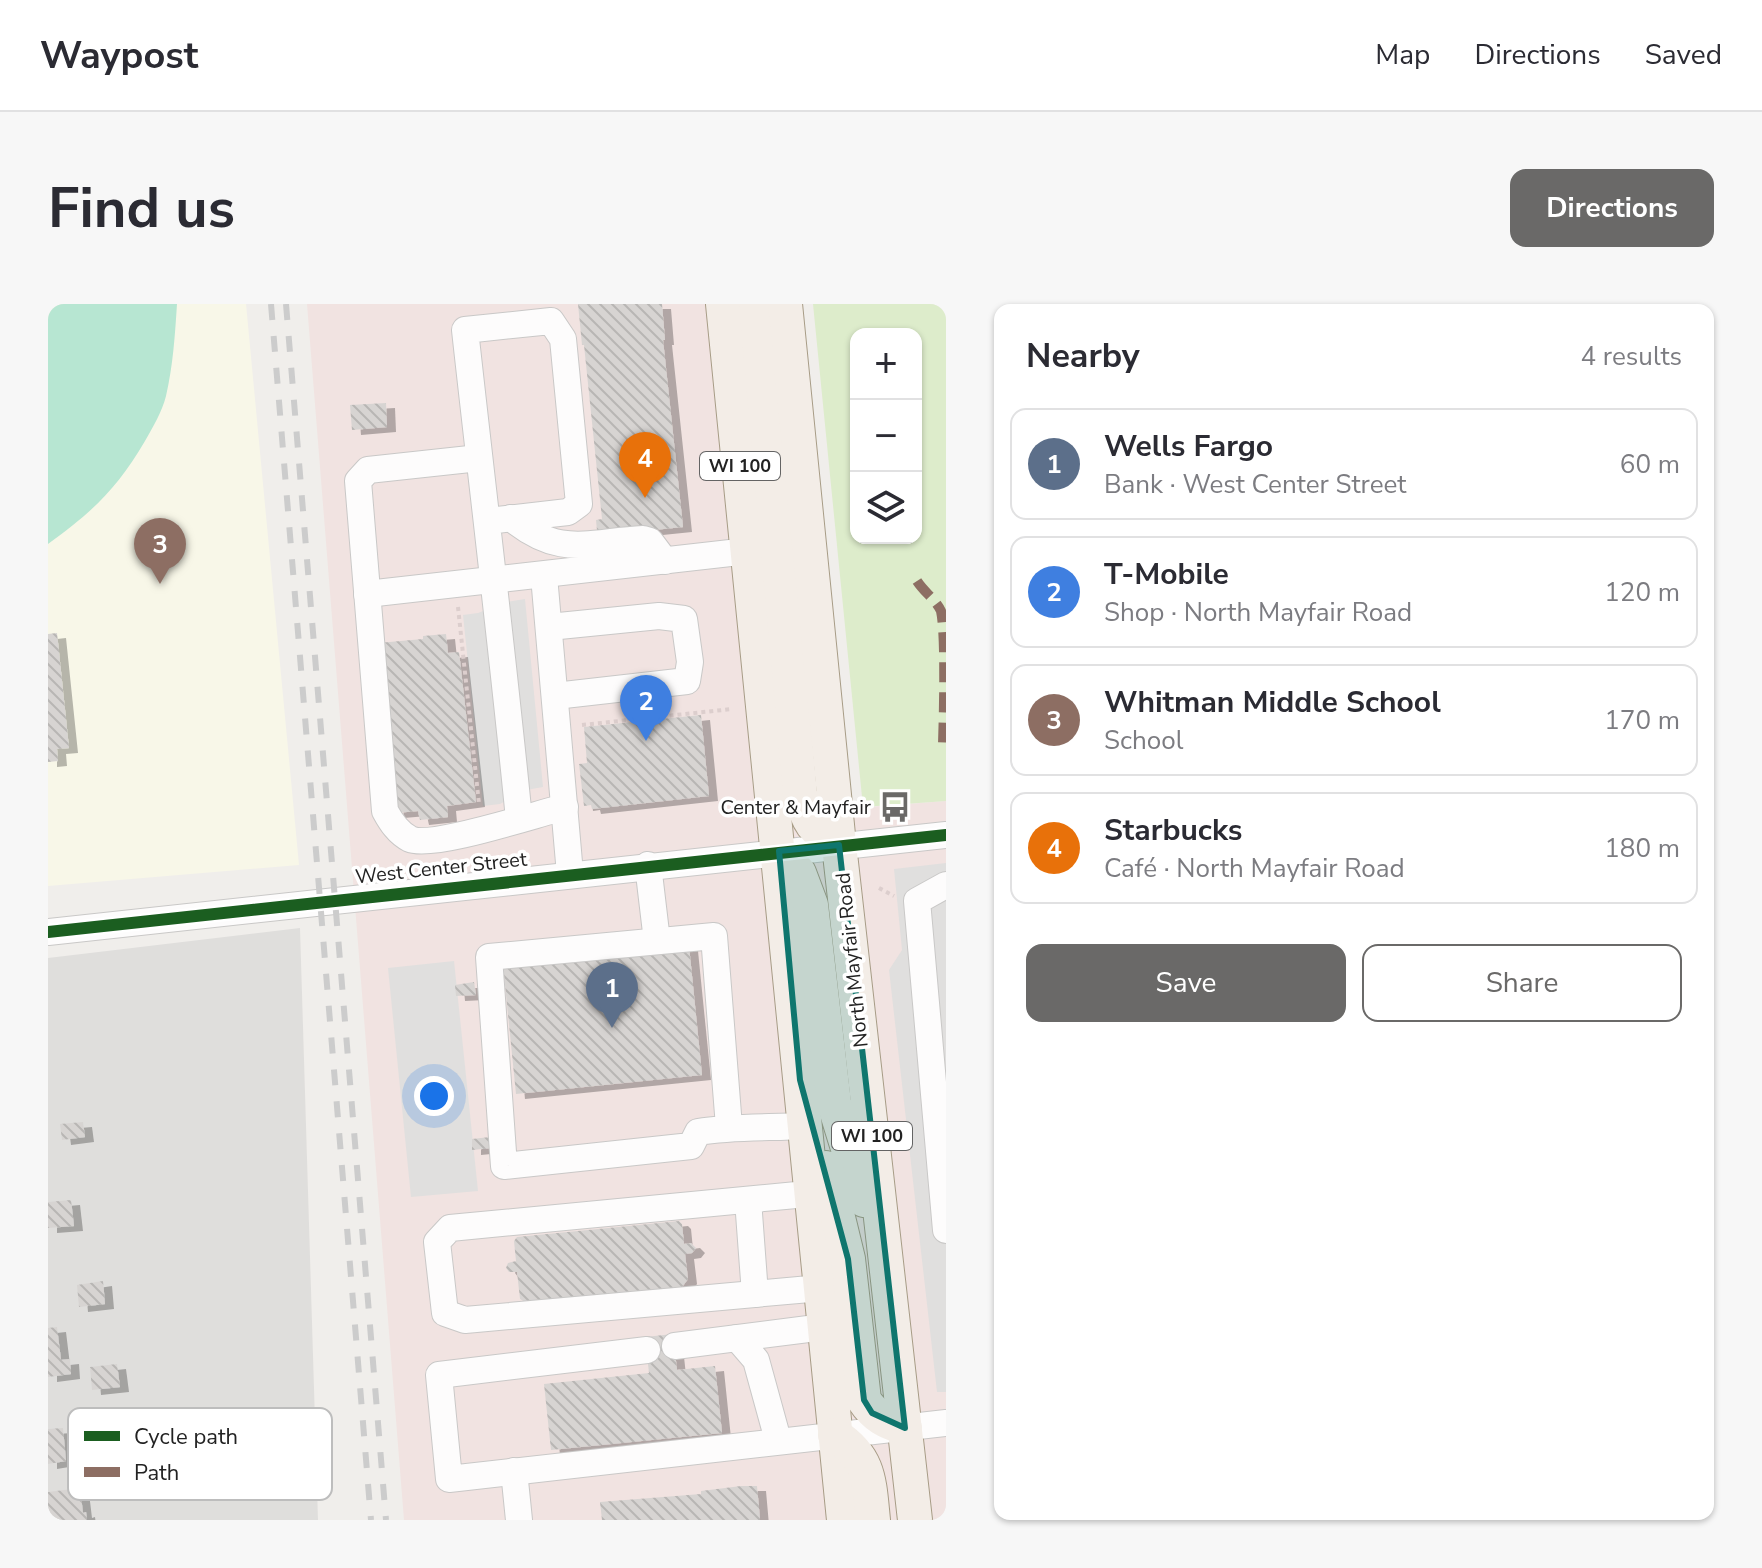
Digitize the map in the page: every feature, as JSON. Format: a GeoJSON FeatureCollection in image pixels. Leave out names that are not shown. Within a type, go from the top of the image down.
{"type":"FeatureCollection","features":[{"type":"Feature","properties":{"kind":"main road","name":"WI 100"},"geometry":{"type":"LineString","coordinates":[[723,304],[805,1126],[822,1193],[821,1288],[844,1520]]}},
{"type":"Feature","properties":{"kind":"main road"},"geometry":{"type":"LineString","coordinates":[[756,304],[800,794],[808,821],[818,833],[839,845]]}},
{"type":"Feature","properties":{"kind":"main road","name":"North Mayfair Road"},"geometry":{"type":"LineString","coordinates":[[785,304],[839,845],[915,1520]]}},
{"type":"Feature","properties":{"kind":"main road"},"geometry":{"type":"LineString","coordinates":[[779,851],[799,873],[811,905],[834,1103],[888,1277]]}},
{"type":"Feature","properties":{"kind":"main road"},"geometry":{"type":"LineString","coordinates":[[800,1080],[822,1193],[848,1259],[864,1400],[872,1413],[886,1422],[905,1428]]}},
{"type":"Feature","properties":{"kind":"main road"},"geometry":{"type":"LineString","coordinates":[[835,1435],[851,1445],[864,1465],[869,1478],[873,1520]]}},
{"type":"Feature","properties":{"kind":"street"},"geometry":{"type":"LineString","coordinates":[[500,520],[568,512],[579,504],[563,339],[551,321],[465,330],[479,458],[500,520],[495,580],[519,819]]}},
{"type":"Feature","properties":{"kind":"street"},"geometry":{"type":"LineString","coordinates":[[479,458],[368,470],[358,481],[385,811],[395,828],[411,840],[436,841],[565,807]]}},
{"type":"Feature","properties":{"kind":"street"},"geometry":{"type":"LineString","coordinates":[[500,520],[546,541],[564,545],[643,539],[650,541],[665,561]]}},
{"type":"Feature","properties":{"kind":"street"},"geometry":{"type":"LineString","coordinates":[[367,594],[748,551]]}},
{"type":"Feature","properties":{"kind":"street"},"geometry":{"type":"LineString","coordinates":[[544,576],[570,874]]}},
{"type":"Feature","properties":{"kind":"street"},"geometry":{"type":"LineString","coordinates":[[549,627],[659,616],[684,619],[690,662],[687,681],[555,696]]}},
{"type":"Feature","properties":{"kind":"street","name":"West Center Street"},"geometry":{"type":"LineString","coordinates":[[48,932],[946,835]]}},
{"type":"Feature","properties":{"kind":"street"},"geometry":{"type":"LineString","coordinates":[[648,865],[657,941]]}},
{"type":"Feature","properties":{"kind":"street"},"geometry":{"type":"LineString","coordinates":[[946,885],[917,901],[934,960],[946,1230]]}},
{"type":"Feature","properties":{"kind":"street"},"geometry":{"type":"LineString","coordinates":[[729,1127],[714,936],[489,957],[504,1166],[691,1146],[698,1132],[729,1127],[743,1130],[805,1126]]}},
{"type":"Feature","properties":{"kind":"street"},"geometry":{"type":"LineString","coordinates":[[821,1288],[465,1320],[445,1313],[437,1242],[450,1228],[822,1193]]}},
{"type":"Feature","properties":{"kind":"street"},"geometry":{"type":"LineString","coordinates":[[748,1200],[755,1294]]}},
{"type":"Feature","properties":{"kind":"street"},"geometry":{"type":"LineString","coordinates":[[675,1346],[824,1327]]}},
{"type":"Feature","properties":{"kind":"street"},"geometry":{"type":"LineString","coordinates":[[737,1338],[756,1360],[778,1440]]}},
{"type":"Feature","properties":{"kind":"street"},"geometry":{"type":"LineString","coordinates":[[647,1350],[439,1375],[449,1479],[946,1423]]}},
{"type":"Feature","properties":{"kind":"street"},"geometry":{"type":"LineString","coordinates":[[514,1471],[519,1520]]}},
{"type":"Feature","properties":{"kind":"path"},"geometry":{"type":"LineString","coordinates":[[457,601],[479,804]]}},
{"type":"Feature","properties":{"kind":"path"},"geometry":{"type":"LineString","coordinates":[[574,726],[732,709]]}},
{"type":"Feature","properties":{"kind":"path"},"geometry":{"type":"LineString","coordinates":[[471,733],[482,732]]}},
{"type":"Feature","properties":{"kind":"highlighted area"},"geometry":{"type":"Polygon","coordinates":[[[839,845],[905,1428],[872,1413],[864,1400],[848,1259],[800,1080],[779,851],[839,845]]]}},
{"type":"Feature","properties":{"kind":"shaded area"},"geometry":{"type":"Polygon","coordinates":[[[48,304],[246,304],[299,865],[48,886],[48,304]]]}},
{"type":"Feature","properties":{"kind":"shaded area"},"geometry":{"type":"Polygon","coordinates":[[[307,304],[706,304],[756,816],[946,801],[946,1520],[404,1520],[307,304]]]}},
{"type":"Feature","properties":{"kind":"shaded area"},"geometry":{"type":"Polygon","coordinates":[[[525,599],[543,787],[526,790],[500,804],[483,806],[463,615],[525,599]]]}},
{"type":"Feature","properties":{"kind":"shaded area"},"geometry":{"type":"Polygon","coordinates":[[[946,863],[946,1392],[937,1392],[889,970],[902,950],[894,869],[946,863]]]}},
{"type":"Feature","properties":{"kind":"shaded area"},"geometry":{"type":"Polygon","coordinates":[[[300,928],[315,1408],[68,1408],[68,1500],[317,1500],[318,1520],[48,1520],[48,958],[300,928]]]}},
{"type":"Feature","properties":{"kind":"shaded area"},"geometry":{"type":"Polygon","coordinates":[[[454,961],[478,1191],[411,1197],[388,968],[454,961]]]}},
{"type":"Feature","properties":{"kind":"green space"},"geometry":{"type":"Polygon","coordinates":[[[48,304],[177,304],[168,385],[154,425],[114,486],[91,510],[48,544],[48,304]]]}},
{"type":"Feature","properties":{"kind":"green space"},"geometry":{"type":"Polygon","coordinates":[[[813,304],[946,304],[946,801],[863,807],[813,304]]]}},
{"type":"Feature","properties":{"kind":"building"},"geometry":{"type":"Polygon","coordinates":[[[578,304],[662,304],[683,527],[634,532],[598,541],[596,520],[602,519],[578,304]]]}},
{"type":"Feature","properties":{"kind":"building"},"geometry":{"type":"Polygon","coordinates":[[[386,403],[387,427],[352,430],[350,405],[386,403]]]}},
{"type":"Feature","properties":{"kind":"building"},"geometry":{"type":"Polygon","coordinates":[[[57,633],[69,748],[57,749],[58,761],[48,762],[48,634],[57,633]]]}},
{"type":"Feature","properties":{"kind":"building"},"geometry":{"type":"Polygon","coordinates":[[[446,634],[448,653],[459,652],[476,802],[447,806],[448,817],[420,820],[418,811],[395,813],[378,643],[446,634]]]}},
{"type":"Feature","properties":{"kind":"building"},"geometry":{"type":"Polygon","coordinates":[[[701,715],[709,796],[592,809],[591,805],[584,806],[579,764],[587,763],[584,727],[701,715]]]}},
{"type":"Feature","properties":{"kind":"building"},"geometry":{"type":"Polygon","coordinates":[[[689,946],[702,1075],[516,1094],[503,965],[689,946]]]}},
{"type":"Feature","properties":{"kind":"building"},"geometry":{"type":"Polygon","coordinates":[[[474,982],[476,995],[456,996],[455,985],[474,982]]]}},
{"type":"Feature","properties":{"kind":"building"},"geometry":{"type":"Polygon","coordinates":[[[83,1122],[85,1137],[62,1140],[60,1124],[83,1122]]]}},
{"type":"Feature","properties":{"kind":"building"},"geometry":{"type":"Polygon","coordinates":[[[490,1137],[492,1148],[472,1150],[472,1139],[490,1137]]]}},
{"type":"Feature","properties":{"kind":"building"},"geometry":{"type":"Polygon","coordinates":[[[71,1200],[74,1226],[48,1228],[48,1202],[71,1200]]]}},
{"type":"Feature","properties":{"kind":"building"},"geometry":{"type":"Polygon","coordinates":[[[679,1221],[684,1244],[691,1243],[696,1248],[692,1253],[685,1254],[688,1279],[682,1287],[525,1302],[520,1299],[517,1272],[509,1272],[506,1268],[508,1263],[516,1261],[514,1241],[517,1237],[679,1221]]]}},
{"type":"Feature","properties":{"kind":"building"},"geometry":{"type":"Polygon","coordinates":[[[103,1281],[105,1304],[79,1307],[77,1285],[103,1281]]]}},
{"type":"Feature","properties":{"kind":"building"},"geometry":{"type":"Polygon","coordinates":[[[57,1327],[61,1360],[70,1359],[71,1374],[48,1377],[48,1328],[57,1327]]]}},
{"type":"Feature","properties":{"kind":"building"},"geometry":{"type":"Polygon","coordinates":[[[673,1334],[677,1370],[715,1366],[722,1433],[551,1450],[544,1384],[649,1373],[645,1337],[673,1334]]]}},
{"type":"Feature","properties":{"kind":"building"},"geometry":{"type":"Polygon","coordinates":[[[117,1364],[120,1387],[92,1390],[90,1367],[117,1364]]]}},
{"type":"Feature","properties":{"kind":"building"},"geometry":{"type":"Polygon","coordinates":[[[63,1428],[66,1461],[48,1464],[48,1429],[63,1428]]]}},
{"type":"Feature","properties":{"kind":"building"},"geometry":{"type":"Polygon","coordinates":[[[757,1486],[760,1520],[602,1520],[600,1502],[701,1494],[701,1491],[757,1486]]]}},
{"type":"Feature","properties":{"kind":"building"},"geometry":{"type":"Polygon","coordinates":[[[68,1490],[68,1500],[81,1500],[87,1520],[48,1520],[48,1492],[68,1490]]]}},
{"type":"Feature","properties":{"kind":"railway"},"geometry":{"type":"LineString","coordinates":[[271,304],[371,1520]]}},
{"type":"Feature","properties":{"kind":"railway"},"geometry":{"type":"LineString","coordinates":[[286,304],[386,1520]]}},
{"type":"Feature","properties":{"kind":"marked path"},"geometry":{"type":"LineString","coordinates":[[917,581],[936,603],[943,622],[943,744],[946,750]]}},
{"type":"Feature","properties":{"kind":"cycle path"},"geometry":{"type":"LineString","coordinates":[[48,932],[946,835]]}},
{"type":"Feature","properties":{"kind":"place","name":"Starbucks"},"geometry":{"type":"Point","coordinates":[645,498]}},
{"type":"Feature","properties":{"kind":"place","name":"Whitman Middle School"},"geometry":{"type":"Point","coordinates":[160,584]}},
{"type":"Feature","properties":{"kind":"place","name":"T-Mobile"},"geometry":{"type":"Point","coordinates":[646,741]}},
{"type":"Feature","properties":{"kind":"place","name":"Center & Mayfair"},"geometry":{"type":"Point","coordinates":[895,807]}},
{"type":"Feature","properties":{"kind":"place","name":"Wells Fargo"},"geometry":{"type":"Point","coordinates":[612,1028]}}]}
